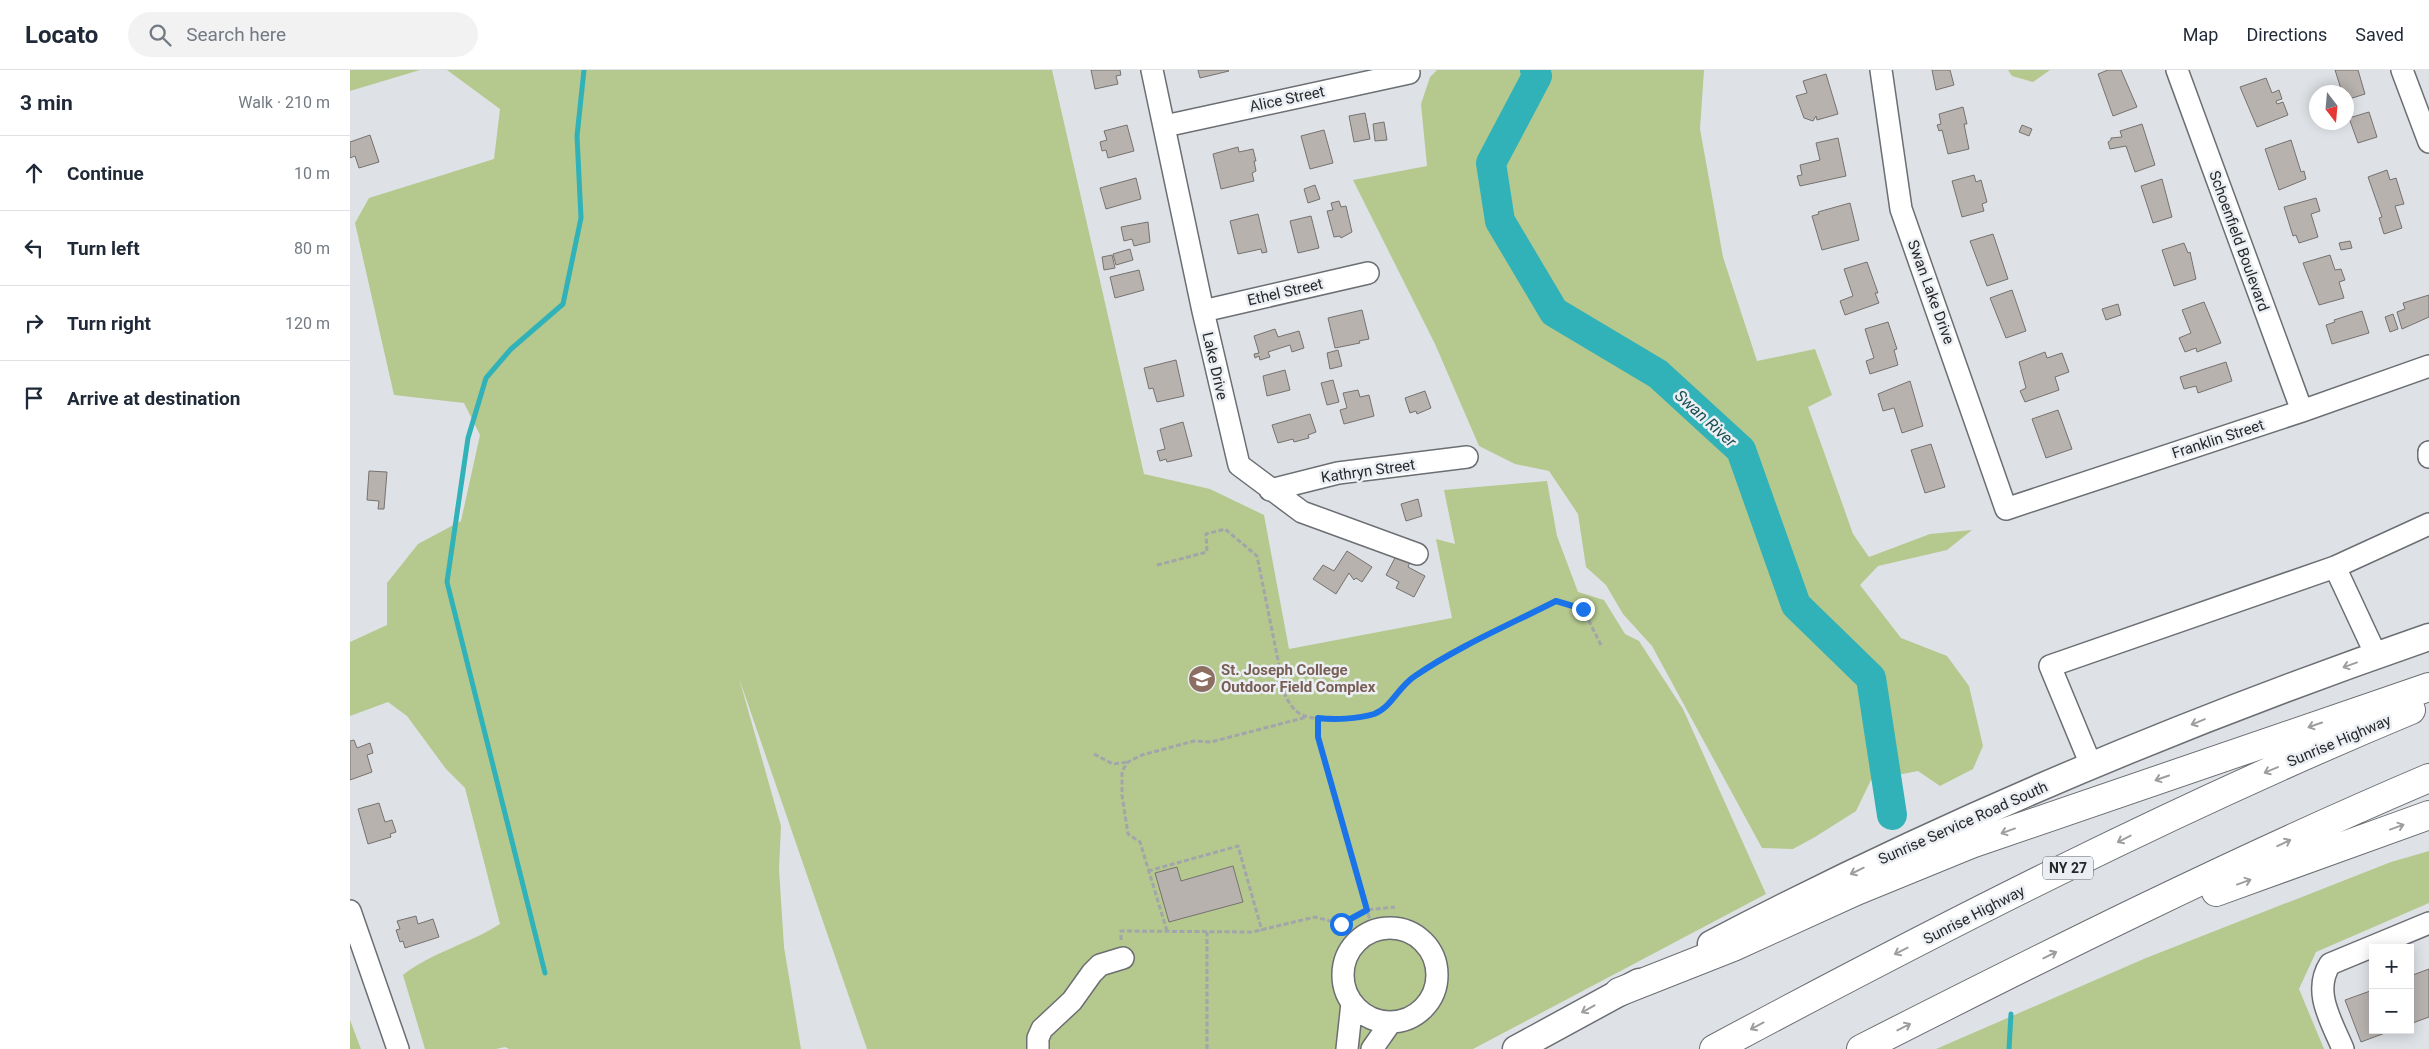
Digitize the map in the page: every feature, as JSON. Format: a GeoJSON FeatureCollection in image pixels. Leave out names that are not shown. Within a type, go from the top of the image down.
{"type":"FeatureCollection","features":[{"type":"Feature","properties":{"kind":"highway"},"geometry":{"type":"LineString","coordinates":[[1619,992],[1733,947],[1856,891],[1971,844],[2429,687]]}},
{"type":"Feature","properties":{"kind":"highway","name":"Sunrise Highway"},"geometry":{"type":"LineString","coordinates":[[1714,1049],[1818,993],[2155,824],[2262,774],[2429,703]]}},
{"type":"Feature","properties":{"kind":"highway"},"geometry":{"type":"LineString","coordinates":[[1861,1049],[2082,939],[2265,851],[2429,778]]}},
{"type":"Feature","properties":{"kind":"highway"},"geometry":{"type":"LineString","coordinates":[[2082,939],[2429,815]]}},
{"type":"Feature","properties":{"kind":"main road","name":"Sunrise Service Road South"},"geometry":{"type":"LineString","coordinates":[[1516,1049],[1619,992],[1858,870],[2091,765],[2227,711],[2429,637]]}},
{"type":"Feature","properties":{"kind":"street","name":"Lake Drive"},"geometry":{"type":"LineString","coordinates":[[1152,70],[1203,311],[1239,465],[1270,490],[1302,512],[1417,554]]}},
{"type":"Feature","properties":{"kind":"street","name":"Swan Lake Drive"},"geometry":{"type":"LineString","coordinates":[[1881,70],[1901,209],[2006,508]]}},
{"type":"Feature","properties":{"kind":"street","name":"Schoenfield Boulevard"},"geometry":{"type":"LineString","coordinates":[[2177,70],[2302,411]]}},
{"type":"Feature","properties":{"kind":"street"},"geometry":{"type":"LineString","coordinates":[[2402,70],[2429,142]]}},
{"type":"Feature","properties":{"kind":"street","name":"Alice Street"},"geometry":{"type":"LineString","coordinates":[[1165,126],[1409,72]]}},
{"type":"Feature","properties":{"kind":"street","name":"Ethel Street"},"geometry":{"type":"LineString","coordinates":[[1203,311],[1368,273]]}},
{"type":"Feature","properties":{"kind":"street","name":"Franklin Street"},"geometry":{"type":"LineString","coordinates":[[2006,508],[2302,411],[2429,366]]}},
{"type":"Feature","properties":{"kind":"street"},"geometry":{"type":"LineString","coordinates":[[2429,452],[2429,457]]}},
{"type":"Feature","properties":{"kind":"street","name":"Kathryn Street"},"geometry":{"type":"LineString","coordinates":[[1270,490],[1338,473],[1467,458]]}},
{"type":"Feature","properties":{"kind":"street"},"geometry":{"type":"LineString","coordinates":[[2091,765],[2050,666],[2336,566],[2429,524]]}},
{"type":"Feature","properties":{"kind":"street"},"geometry":{"type":"LineString","coordinates":[[2336,566],[2376,655]]}},
{"type":"Feature","properties":{"kind":"street"},"geometry":{"type":"LineString","coordinates":[[350,911],[398,1049]]}},
{"type":"Feature","properties":{"kind":"street"},"geometry":{"type":"LineString","coordinates":[[2343,1049],[2322,993],[2324,973],[2330,964],[2429,923]]}},
{"type":"Feature","properties":{"kind":"street"},"geometry":{"type":"LineString","coordinates":[[1394,928],[1409,932],[1422,940],[1432,953],[1437,969],[1436,985],[1430,1000],[1420,1012],[1406,1020],[1391,1022],[1376,1020],[1362,1013],[1352,1003],[1344,982],[1345,959],[1352,946],[1373,931],[1394,928]]}},
{"type":"Feature","properties":{"kind":"street"},"geometry":{"type":"LineString","coordinates":[[1038,1049],[1038,1038],[1042,1029],[1072,1001],[1100,965],[1122,952]]}},
{"type":"Feature","properties":{"kind":"street"},"geometry":{"type":"LineString","coordinates":[[1347,1049],[1352,1003]]}},
{"type":"Feature","properties":{"kind":"street"},"geometry":{"type":"LineString","coordinates":[[1372,1049],[1391,1022]]}},
{"type":"Feature","properties":{"kind":"path"},"geometry":{"type":"LineString","coordinates":[[1157,565],[1207,552],[1206,534],[1225,529],[1257,556],[1285,695],[1290,706],[1302,714],[1318,718],[1330,720],[1373,714],[1386,708],[1401,686],[1416,675],[1497,629],[1556,601],[1583,609],[1602,646]]}},
{"type":"Feature","properties":{"kind":"path"},"geometry":{"type":"LineString","coordinates":[[1094,754],[1113,764],[1128,762],[1142,755],[1194,741],[1211,742],[1310,716]]}},
{"type":"Feature","properties":{"kind":"path"},"geometry":{"type":"LineString","coordinates":[[1318,718],[1318,737],[1373,931]]}},
{"type":"Feature","properties":{"kind":"path"},"geometry":{"type":"LineString","coordinates":[[1128,762],[1122,771],[1122,795],[1128,834],[1140,842],[1167,931]]}},
{"type":"Feature","properties":{"kind":"path"},"geometry":{"type":"LineString","coordinates":[[1148,871],[1238,846],[1262,931]]}},
{"type":"Feature","properties":{"kind":"path"},"geometry":{"type":"LineString","coordinates":[[1122,952],[1121,931],[1262,931],[1315,917],[1341,924],[1367,910],[1395,908]]}},
{"type":"Feature","properties":{"kind":"path"},"geometry":{"type":"LineString","coordinates":[[1207,932],[1207,1049]]}},
{"type":"Feature","properties":{"kind":"green space"},"geometry":{"type":"Polygon","coordinates":[[[350,70],[420,70],[350,91],[350,70]]]}},
{"type":"Feature","properties":{"kind":"green space"},"geometry":{"type":"Polygon","coordinates":[[[447,70],[1052,70],[1144,474],[1210,489],[1264,515],[1289,649],[1452,618],[1436,539],[1455,544],[1444,490],[1547,481],[1557,536],[1578,592],[1604,600],[1625,634],[1639,641],[1683,709],[1766,894],[1473,1049],[867,1049],[739,678],[781,826],[779,869],[784,947],[801,1049],[509,1049],[505,1047],[496,1049],[425,1049],[403,975],[426,960],[500,924],[465,788],[446,769],[407,716],[388,702],[350,716],[350,642],[387,625],[387,583],[418,544],[461,521],[480,435],[464,403],[394,395],[355,223],[369,198],[494,159],[500,109],[447,70]]]}},
{"type":"Feature","properties":{"kind":"green space"},"geometry":{"type":"Polygon","coordinates":[[[1437,70],[1704,70],[1700,129],[1723,257],[1757,361],[1815,349],[1832,395],[1808,407],[1853,534],[1869,557],[1930,534],[1972,530],[1947,550],[1878,566],[1860,585],[1901,638],[1947,656],[1969,686],[1983,746],[1973,769],[1940,786],[1918,771],[1871,780],[1856,811],[1815,837],[1793,849],[1762,848],[1652,646],[1623,614],[1606,585],[1586,567],[1578,514],[1549,471],[1515,464],[1479,446],[1435,344],[1353,180],[1427,166],[1421,104],[1430,77],[1437,70]]]}},
{"type":"Feature","properties":{"kind":"green space"},"geometry":{"type":"Polygon","coordinates":[[[2008,70],[2050,70],[2033,82],[2012,76],[2008,70]]]}},
{"type":"Feature","properties":{"kind":"green space"},"geometry":{"type":"Polygon","coordinates":[[[2429,851],[2429,903],[2316,952],[2299,989],[2324,1049],[1936,1049],[2146,958],[2391,862],[2429,851]]]}},
{"type":"Feature","properties":{"kind":"green space"},"geometry":{"type":"Polygon","coordinates":[[[350,1020],[361,1049],[350,1049],[350,1020]]]}},
{"type":"Feature","properties":{"kind":"building"},"geometry":{"type":"Polygon","coordinates":[[[1091,70],[1120,70],[1121,75],[1116,76],[1118,84],[1095,89],[1091,70]]]}},
{"type":"Feature","properties":{"kind":"building"},"geometry":{"type":"Polygon","coordinates":[[[1198,70],[1228,70],[1229,71],[1200,78],[1198,70]]]}},
{"type":"Feature","properties":{"kind":"building"},"geometry":{"type":"Polygon","coordinates":[[[1932,70],[1950,70],[1954,85],[1936,90],[1932,70]]]}},
{"type":"Feature","properties":{"kind":"building"},"geometry":{"type":"Polygon","coordinates":[[[2108,70],[2121,70],[2137,107],[2113,116],[2098,74],[2108,70]]]}},
{"type":"Feature","properties":{"kind":"building"},"geometry":{"type":"Polygon","coordinates":[[[2335,70],[2358,70],[2365,94],[2354,97],[2354,85],[2340,85],[2335,70]]]}},
{"type":"Feature","properties":{"kind":"building"},"geometry":{"type":"Polygon","coordinates":[[[1826,74],[1838,114],[1817,120],[1816,116],[1813,121],[1804,118],[1796,96],[1807,93],[1803,81],[1826,74]]]}},
{"type":"Feature","properties":{"kind":"building"},"geometry":{"type":"Polygon","coordinates":[[[2266,78],[2272,93],[2279,90],[2282,99],[2276,101],[2277,104],[2283,102],[2288,115],[2257,127],[2240,87],[2266,78]]]}},
{"type":"Feature","properties":{"kind":"building"},"geometry":{"type":"Polygon","coordinates":[[[1963,107],[1967,124],[1964,124],[1969,149],[1948,154],[1942,130],[1939,131],[1937,125],[1941,124],[1939,114],[1963,107]]]}},
{"type":"Feature","properties":{"kind":"building"},"geometry":{"type":"Polygon","coordinates":[[[2369,112],[2377,137],[2358,143],[2353,130],[2354,116],[2369,112]]]}},
{"type":"Feature","properties":{"kind":"building"},"geometry":{"type":"Polygon","coordinates":[[[1365,113],[1370,139],[1354,142],[1349,116],[1365,113]]]}},
{"type":"Feature","properties":{"kind":"building"},"geometry":{"type":"Polygon","coordinates":[[[1384,122],[1387,140],[1375,141],[1373,124],[1384,122]]]}},
{"type":"Feature","properties":{"kind":"building"},"geometry":{"type":"Polygon","coordinates":[[[2142,124],[2155,165],[2135,172],[2126,146],[2110,149],[2108,142],[2111,138],[2122,137],[2120,131],[2142,124]]]}},
{"type":"Feature","properties":{"kind":"building"},"geometry":{"type":"Polygon","coordinates":[[[1127,125],[1134,151],[1108,158],[1106,150],[1102,151],[1100,142],[1107,140],[1104,131],[1127,125]]]}},
{"type":"Feature","properties":{"kind":"building"},"geometry":{"type":"Polygon","coordinates":[[[2022,125],[2032,129],[2029,136],[2019,132],[2022,125]]]}},
{"type":"Feature","properties":{"kind":"building"},"geometry":{"type":"Polygon","coordinates":[[[1324,130],[1333,163],[1310,169],[1301,136],[1324,130]]]}},
{"type":"Feature","properties":{"kind":"building"},"geometry":{"type":"Polygon","coordinates":[[[370,135],[379,162],[359,168],[355,156],[350,158],[350,142],[370,135]]]}},
{"type":"Feature","properties":{"kind":"building"},"geometry":{"type":"Polygon","coordinates":[[[1838,138],[1846,176],[1800,186],[1797,176],[1802,175],[1800,165],[1820,160],[1816,143],[1838,138]]]}},
{"type":"Feature","properties":{"kind":"building"},"geometry":{"type":"Polygon","coordinates":[[[2291,140],[2301,172],[2304,171],[2306,179],[2279,190],[2265,149],[2291,140]]]}},
{"type":"Feature","properties":{"kind":"building"},"geometry":{"type":"Polygon","coordinates":[[[1238,147],[1239,152],[1253,149],[1256,161],[1254,161],[1256,171],[1252,173],[1254,181],[1221,189],[1213,154],[1238,147]]]}},
{"type":"Feature","properties":{"kind":"building"},"geometry":{"type":"Polygon","coordinates":[[[2387,170],[2390,180],[2396,178],[2404,204],[2395,206],[2402,228],[2384,234],[2379,218],[2382,217],[2368,177],[2387,170]]]}},
{"type":"Feature","properties":{"kind":"building"},"geometry":{"type":"Polygon","coordinates":[[[1974,175],[1976,182],[1981,180],[1987,202],[1982,204],[1984,211],[1962,217],[1952,181],[1974,175]]]}},
{"type":"Feature","properties":{"kind":"building"},"geometry":{"type":"Polygon","coordinates":[[[1136,178],[1141,199],[1106,209],[1100,188],[1136,178]]]}},
{"type":"Feature","properties":{"kind":"building"},"geometry":{"type":"Polygon","coordinates":[[[2162,179],[2172,217],[2153,223],[2141,186],[2162,179]]]}},
{"type":"Feature","properties":{"kind":"building"},"geometry":{"type":"Polygon","coordinates":[[[1315,185],[1320,199],[1308,203],[1304,189],[1315,185]]]}},
{"type":"Feature","properties":{"kind":"building"},"geometry":{"type":"Polygon","coordinates":[[[2316,198],[2320,211],[2311,214],[2318,237],[2299,243],[2296,235],[2293,236],[2284,207],[2316,198]]]}},
{"type":"Feature","properties":{"kind":"building"},"geometry":{"type":"Polygon","coordinates":[[[1339,201],[1341,207],[1346,206],[1352,232],[1341,238],[1340,236],[1334,237],[1327,211],[1333,210],[1331,203],[1339,201]]]}},
{"type":"Feature","properties":{"kind":"building"},"geometry":{"type":"Polygon","coordinates":[[[1850,203],[1859,240],[1822,250],[1812,216],[1819,214],[1818,212],[1850,203]]]}},
{"type":"Feature","properties":{"kind":"building"},"geometry":{"type":"Polygon","coordinates":[[[1258,214],[1267,252],[1262,253],[1261,249],[1238,254],[1230,221],[1258,214]]]}},
{"type":"Feature","properties":{"kind":"building"},"geometry":{"type":"Polygon","coordinates":[[[1311,216],[1319,248],[1298,253],[1290,221],[1311,216]]]}},
{"type":"Feature","properties":{"kind":"building"},"geometry":{"type":"Polygon","coordinates":[[[1148,222],[1150,242],[1134,246],[1132,239],[1124,241],[1121,227],[1148,222]]]}},
{"type":"Feature","properties":{"kind":"building"},"geometry":{"type":"Polygon","coordinates":[[[1993,234],[2008,279],[1987,286],[1970,241],[1993,234]]]}},
{"type":"Feature","properties":{"kind":"building"},"geometry":{"type":"Polygon","coordinates":[[[2350,241],[2352,248],[2341,250],[2339,243],[2350,241]]]}},
{"type":"Feature","properties":{"kind":"building"},"geometry":{"type":"Polygon","coordinates":[[[2184,243],[2188,253],[2190,252],[2196,279],[2174,286],[2162,250],[2184,243]]]}},
{"type":"Feature","properties":{"kind":"building"},"geometry":{"type":"Polygon","coordinates":[[[1130,249],[1133,260],[1116,265],[1113,254],[1130,249]]]}},
{"type":"Feature","properties":{"kind":"building"},"geometry":{"type":"Polygon","coordinates":[[[1112,255],[1115,268],[1104,270],[1102,257],[1112,255]]]}},
{"type":"Feature","properties":{"kind":"building"},"geometry":{"type":"Polygon","coordinates":[[[2330,255],[2335,270],[2341,269],[2345,280],[2339,282],[2344,298],[2319,305],[2303,263],[2330,255]]]}},
{"type":"Feature","properties":{"kind":"building"},"geometry":{"type":"Polygon","coordinates":[[[1867,262],[1878,293],[1875,293],[1879,303],[1845,315],[1840,301],[1853,296],[1844,269],[1867,262]]]}},
{"type":"Feature","properties":{"kind":"building"},"geometry":{"type":"Polygon","coordinates":[[[1139,270],[1144,290],[1115,298],[1110,277],[1139,270]]]}},
{"type":"Feature","properties":{"kind":"building"},"geometry":{"type":"Polygon","coordinates":[[[2012,290],[2026,331],[2006,338],[1990,298],[2012,290]]]}},
{"type":"Feature","properties":{"kind":"building"},"geometry":{"type":"Polygon","coordinates":[[[2429,295],[2429,317],[2402,329],[2397,312],[2405,309],[2403,303],[2429,295]]]}},
{"type":"Feature","properties":{"kind":"building"},"geometry":{"type":"Polygon","coordinates":[[[2204,302],[2221,343],[2197,352],[2196,348],[2185,352],[2179,338],[2191,333],[2182,310],[2204,302]]]}},
{"type":"Feature","properties":{"kind":"building"},"geometry":{"type":"Polygon","coordinates":[[[2118,304],[2121,315],[2106,320],[2102,309],[2118,304]]]}},
{"type":"Feature","properties":{"kind":"building"},"geometry":{"type":"Polygon","coordinates":[[[1362,310],[1369,339],[1359,341],[1360,343],[1335,348],[1328,318],[1362,310]]]}},
{"type":"Feature","properties":{"kind":"building"},"geometry":{"type":"Polygon","coordinates":[[[2362,311],[2369,333],[2332,344],[2326,325],[2335,322],[2334,320],[2362,311]]]}},
{"type":"Feature","properties":{"kind":"building"},"geometry":{"type":"Polygon","coordinates":[[[2393,314],[2398,329],[2390,332],[2385,317],[2393,314]]]}},
{"type":"Feature","properties":{"kind":"building"},"geometry":{"type":"Polygon","coordinates":[[[1888,322],[1897,349],[1894,350],[1898,365],[1870,374],[1866,361],[1874,358],[1865,329],[1888,322]]]}},
{"type":"Feature","properties":{"kind":"building"},"geometry":{"type":"Polygon","coordinates":[[[1275,329],[1278,337],[1299,331],[1304,348],[1292,352],[1290,345],[1268,352],[1270,357],[1260,360],[1259,356],[1255,358],[1254,354],[1259,353],[1254,336],[1275,329]]]}},
{"type":"Feature","properties":{"kind":"building"},"geometry":{"type":"Polygon","coordinates":[[[1338,350],[1342,366],[1330,369],[1327,353],[1338,350]]]}},
{"type":"Feature","properties":{"kind":"building"},"geometry":{"type":"Polygon","coordinates":[[[2045,352],[2047,358],[2062,353],[2069,372],[2055,377],[2059,390],[2025,402],[2020,391],[2026,388],[2019,362],[2045,352]]]}},
{"type":"Feature","properties":{"kind":"building"},"geometry":{"type":"Polygon","coordinates":[[[1176,360],[1184,396],[1157,402],[1153,388],[1149,389],[1144,368],[1176,360]]]}},
{"type":"Feature","properties":{"kind":"building"},"geometry":{"type":"Polygon","coordinates":[[[2226,362],[2232,381],[2198,393],[2196,386],[2184,389],[2180,377],[2226,362]]]}},
{"type":"Feature","properties":{"kind":"building"},"geometry":{"type":"Polygon","coordinates":[[[1285,370],[1290,390],[1267,396],[1263,376],[1285,370]]]}},
{"type":"Feature","properties":{"kind":"building"},"geometry":{"type":"Polygon","coordinates":[[[1333,380],[1339,402],[1327,405],[1321,383],[1333,380]]]}},
{"type":"Feature","properties":{"kind":"building"},"geometry":{"type":"Polygon","coordinates":[[[1910,381],[1923,426],[1902,433],[1894,408],[1883,411],[1878,394],[1910,381]]]}},
{"type":"Feature","properties":{"kind":"building"},"geometry":{"type":"Polygon","coordinates":[[[1358,390],[1360,397],[1369,395],[1374,416],[1344,424],[1340,410],[1347,408],[1343,393],[1358,390]]]}},
{"type":"Feature","properties":{"kind":"building"},"geometry":{"type":"Polygon","coordinates":[[[1425,391],[1431,408],[1417,414],[1416,411],[1410,413],[1405,398],[1425,391]]]}},
{"type":"Feature","properties":{"kind":"building"},"geometry":{"type":"Polygon","coordinates":[[[2058,410],[2072,449],[2046,458],[2032,419],[2058,410]]]}},
{"type":"Feature","properties":{"kind":"building"},"geometry":{"type":"Polygon","coordinates":[[[1310,414],[1316,432],[1308,435],[1309,438],[1294,442],[1293,439],[1278,443],[1272,425],[1310,414]]]}},
{"type":"Feature","properties":{"kind":"building"},"geometry":{"type":"Polygon","coordinates":[[[1183,422],[1192,456],[1167,462],[1166,459],[1160,461],[1157,451],[1165,449],[1160,429],[1183,422]]]}},
{"type":"Feature","properties":{"kind":"building"},"geometry":{"type":"Polygon","coordinates":[[[1931,444],[1945,487],[1925,493],[1911,450],[1931,444]]]}},
{"type":"Feature","properties":{"kind":"building"},"geometry":{"type":"Polygon","coordinates":[[[369,471],[387,472],[384,509],[378,509],[379,501],[367,500],[369,471]]]}},
{"type":"Feature","properties":{"kind":"building"},"geometry":{"type":"Polygon","coordinates":[[[1418,499],[1422,516],[1406,521],[1401,504],[1418,499]]]}},
{"type":"Feature","properties":{"kind":"building"},"geometry":{"type":"Polygon","coordinates":[[[1347,551],[1372,567],[1362,582],[1356,578],[1354,580],[1349,573],[1336,594],[1313,579],[1323,565],[1334,571],[1347,551]]]}},
{"type":"Feature","properties":{"kind":"building"},"geometry":{"type":"Polygon","coordinates":[[[1396,556],[1410,562],[1408,567],[1425,576],[1414,597],[1396,588],[1399,582],[1386,575],[1396,556]]]}},
{"type":"Feature","properties":{"kind":"building"},"geometry":{"type":"Polygon","coordinates":[[[354,740],[357,748],[370,743],[373,753],[367,755],[372,772],[350,780],[350,741],[354,740]]]}},
{"type":"Feature","properties":{"kind":"building"},"geometry":{"type":"Polygon","coordinates":[[[379,803],[385,822],[392,820],[396,832],[390,834],[391,837],[368,844],[358,809],[379,803]]]}},
{"type":"Feature","properties":{"kind":"building"},"geometry":{"type":"Polygon","coordinates":[[[1233,866],[1243,902],[1169,922],[1155,873],[1177,867],[1181,881],[1233,866]]]}},
{"type":"Feature","properties":{"kind":"building"},"geometry":{"type":"Polygon","coordinates":[[[416,916],[418,924],[433,919],[439,937],[405,948],[403,941],[400,942],[396,930],[400,929],[397,921],[416,916]]]}},
{"type":"Feature","properties":{"kind":"building"},"geometry":{"type":"Polygon","coordinates":[[[2429,969],[2429,1017],[2414,1023],[2414,989],[2414,975],[2429,969]]]}},
{"type":"Feature","properties":{"kind":"building"},"geometry":{"type":"Polygon","coordinates":[[[2369,991],[2369,1034],[2382,1034],[2361,1042],[2345,1000],[2369,991]]]}},
{"type":"Feature","properties":{"kind":"waterway"},"geometry":{"type":"LineString","coordinates":[[545,973],[447,582],[468,438],[486,378],[511,349],[563,304],[581,218],[577,136],[584,70]]}},
{"type":"Feature","properties":{"kind":"waterway","name":"Swan River"},"geometry":{"type":"LineString","coordinates":[[1535,70],[1537,76],[1491,163],[1500,221],[1554,312],[1658,374],[1741,450],[1796,605],[1871,678],[1892,815]]}},
{"type":"Feature","properties":{"kind":"waterway","name":"Swan River"},"geometry":{"type":"LineString","coordinates":[[2009,1049],[2011,1014]]}},
{"type":"Feature","properties":{"kind":"place","name":"St. Joseph College Outdoor Field Complex"},"geometry":{"type":"Point","coordinates":[1202,679]}},
{"type":"Feature","properties":{"kind":"route"},"geometry":{"type":"LineString","coordinates":[[1341,924],[1367,910],[1318,737],[1318,718],[1330,720],[1373,714],[1386,708],[1401,686],[1416,675],[1497,629],[1556,601],[1583,609]]}}]}
